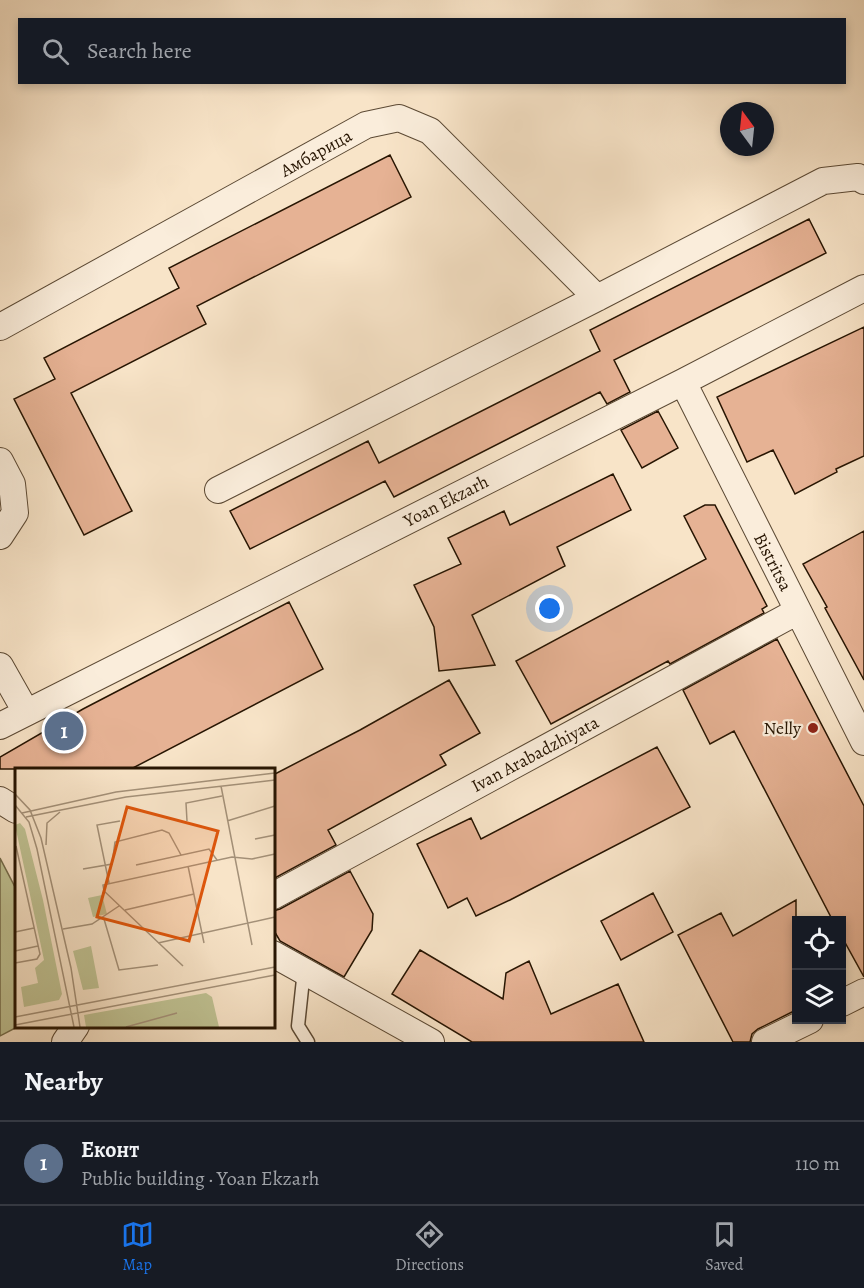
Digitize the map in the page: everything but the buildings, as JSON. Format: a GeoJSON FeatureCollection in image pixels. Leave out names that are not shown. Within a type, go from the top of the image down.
{"type":"FeatureCollection","features":[{"type":"Feature","properties":{"kind":"street","name":"Амбарица"},"geometry":{"type":"LineString","coordinates":[[0,327],[366,125],[399,118],[430,131],[597,298]]}},
{"type":"Feature","properties":{"kind":"street"},"geometry":{"type":"LineString","coordinates":[[218,490],[823,181],[858,177],[864,181]]}},
{"type":"Feature","properties":{"kind":"street","name":"Yoan Ekzarh"},"geometry":{"type":"LineString","coordinates":[[0,726],[683,382],[864,288]]}},
{"type":"Feature","properties":{"kind":"street","name":"Bistritsa"},"geometry":{"type":"LineString","coordinates":[[683,382],[864,742]]}},
{"type":"Feature","properties":{"kind":"street"},"geometry":{"type":"LineString","coordinates":[[0,461],[12,484],[15,513],[0,536]]}},
{"type":"Feature","properties":{"kind":"street","name":"Ivan Arabadzhiyata"},"geometry":{"type":"LineString","coordinates":[[274,895],[798,611]]}},
{"type":"Feature","properties":{"kind":"street"},"geometry":{"type":"LineString","coordinates":[[0,666],[26,712]]}},
{"type":"Feature","properties":{"kind":"street"},"geometry":{"type":"LineString","coordinates":[[0,800],[15,809]]}},
{"type":"Feature","properties":{"kind":"street"},"geometry":{"type":"LineString","coordinates":[[274,955],[431,1042]]}},
{"type":"Feature","properties":{"kind":"street"},"geometry":{"type":"LineString","coordinates":[[846,1002],[864,992]]}},
{"type":"Feature","properties":{"kind":"street"},"geometry":{"type":"LineString","coordinates":[[765,1042],[802,1024]]}},
{"type":"Feature","properties":{"kind":"street"},"geometry":{"type":"LineString","coordinates":[[64,1042],[75,1027]]}},
{"type":"Feature","properties":{"kind":"lane"},"geometry":{"type":"LineString","coordinates":[[304,970],[298,1026],[308,1042]]}},
{"type":"Feature","properties":{"kind":"green space"},"geometry":{"type":"Polygon","coordinates":[[[0,858],[15,887],[15,1027],[17,1027],[0,1036],[0,858]]]}},
{"type":"Feature","properties":{"kind":"place","name":"Nelly"},"geometry":{"type":"Point","coordinates":[813,728]}},
{"type":"Feature","properties":{"kind":"place","name":"Еконт"},"geometry":{"type":"Point","coordinates":[64,731]}}]}
